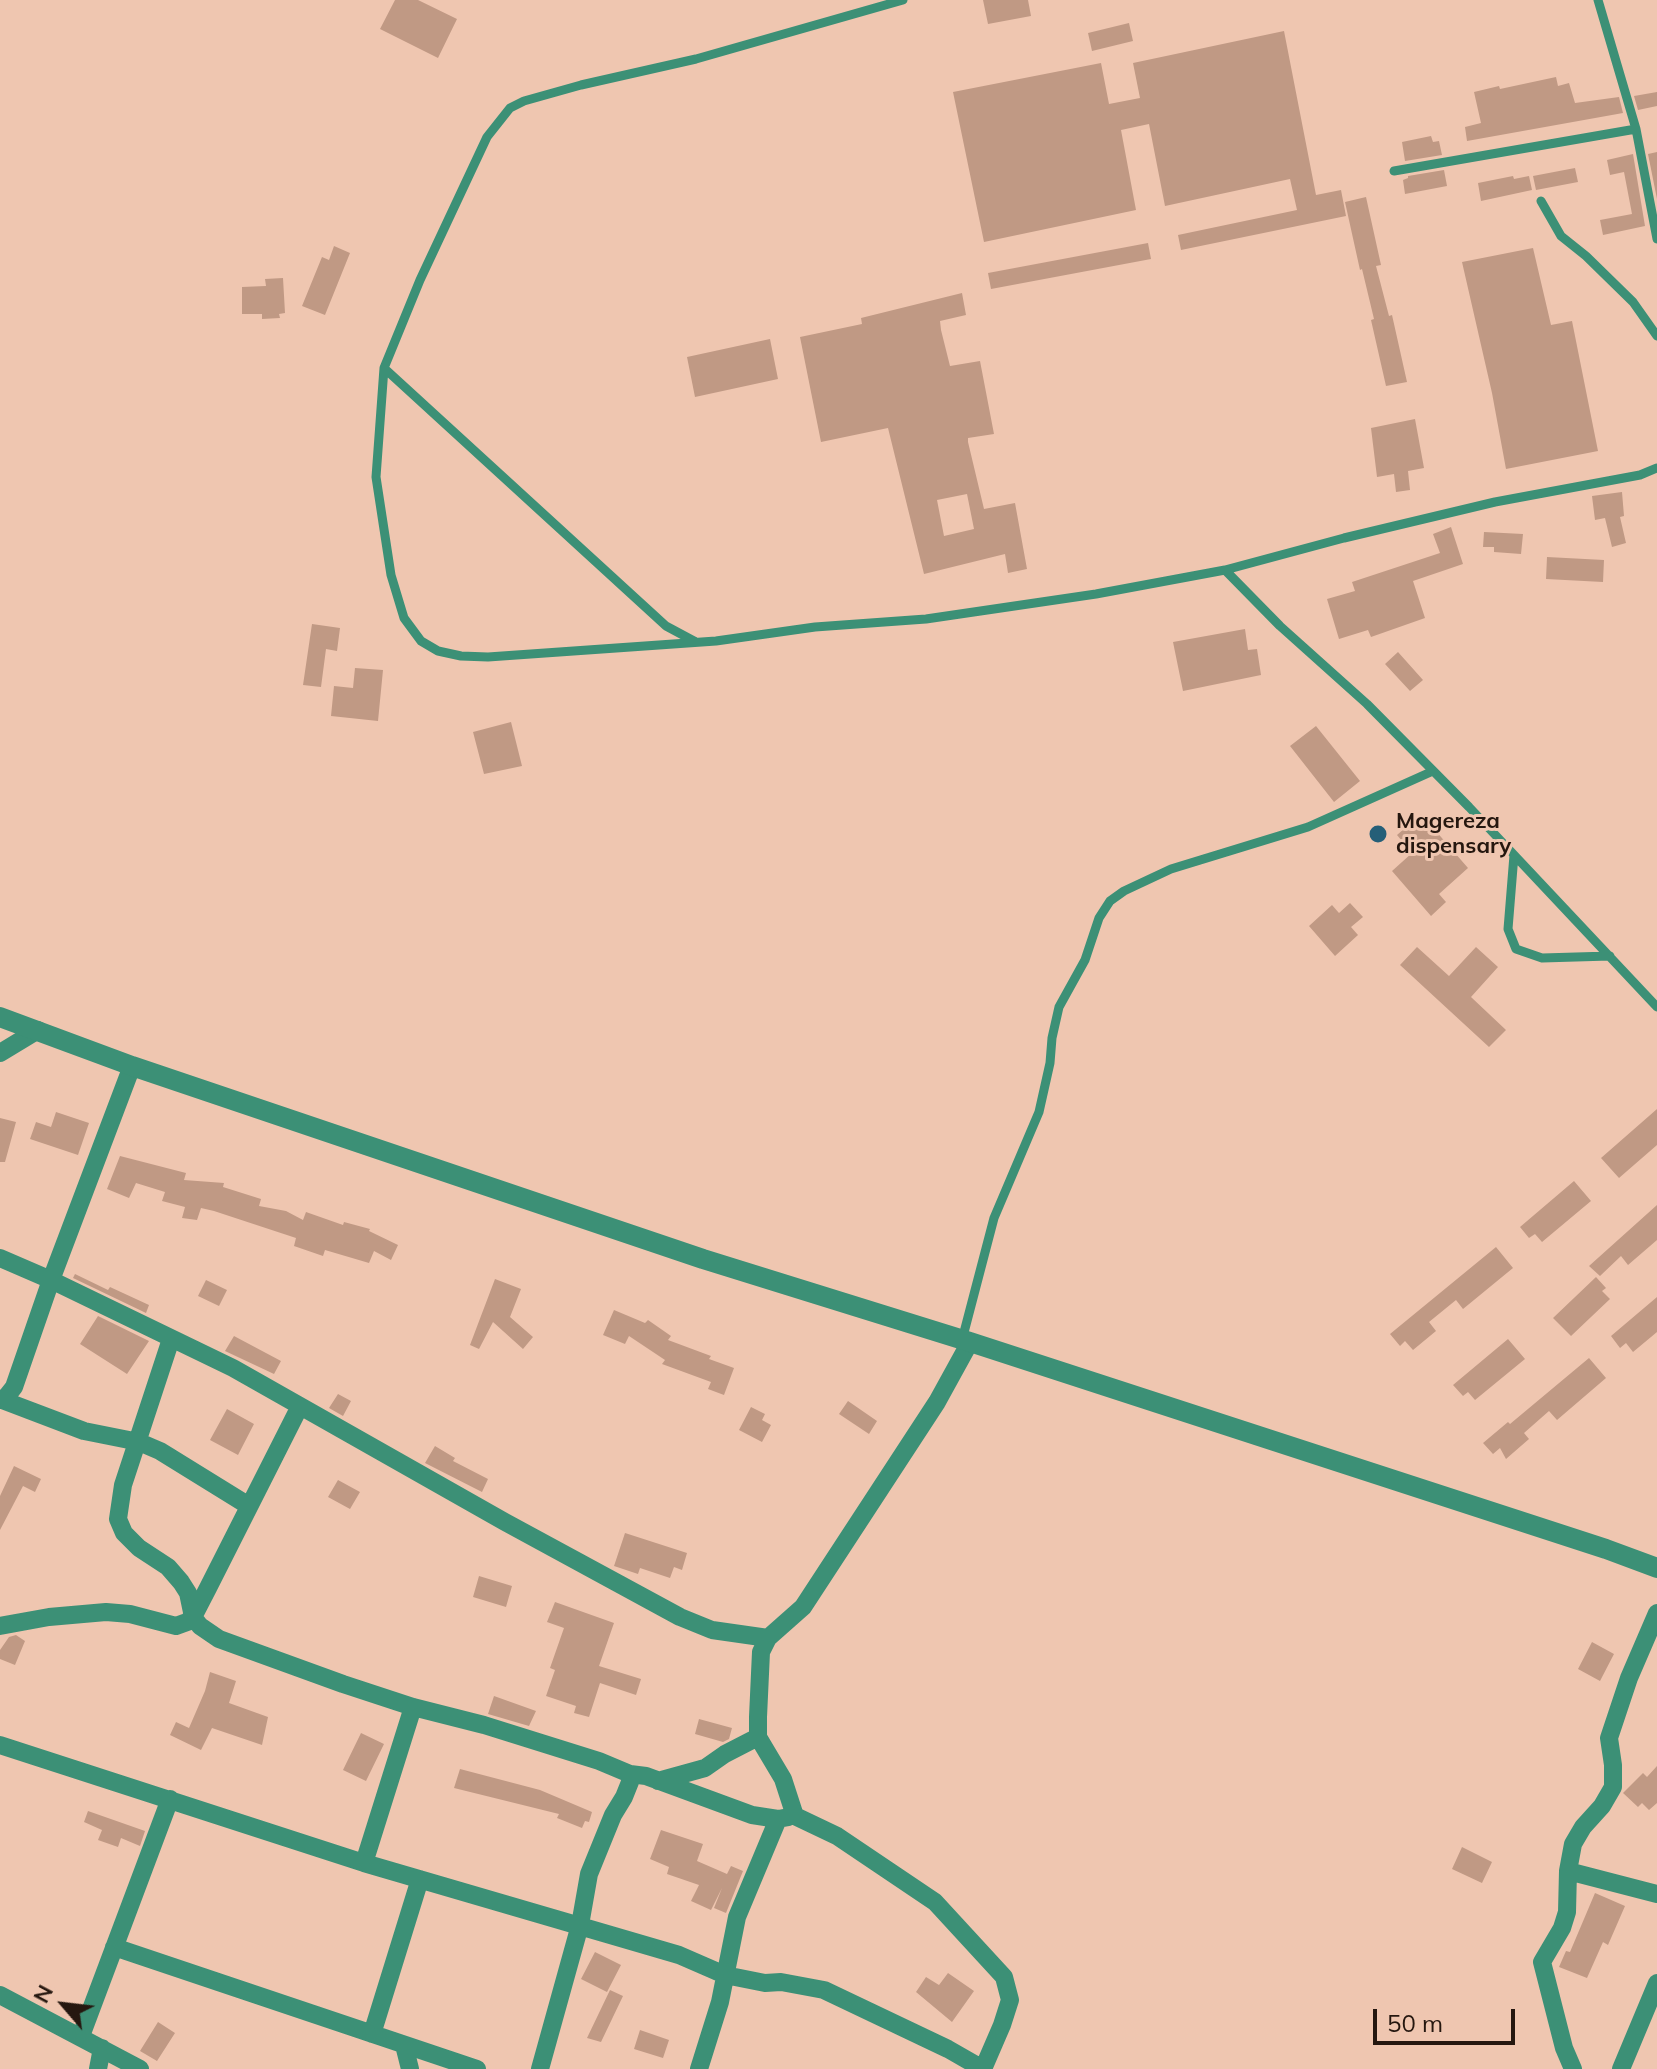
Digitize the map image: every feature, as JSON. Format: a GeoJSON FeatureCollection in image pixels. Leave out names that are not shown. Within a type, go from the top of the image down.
{"type":"FeatureCollection","features":[{"type":"Feature","properties":{"kind":"street"},"geometry":{"type":"LineString","coordinates":[[0,1017],[132,1066],[703,1259],[966,1341],[1657,1568]]}},
{"type":"Feature","properties":{"kind":"street"},"geometry":{"type":"LineString","coordinates":[[0,1053],[38,1030]]}},
{"type":"Feature","properties":{"kind":"street"},"geometry":{"type":"LineString","coordinates":[[132,1066],[14,1387],[1,1400],[84,1431],[139,1442],[160,1451],[249,1506]]}},
{"type":"Feature","properties":{"kind":"street"},"geometry":{"type":"LineString","coordinates":[[0,1258],[233,1368],[299,1408],[680,1617],[712,1630],[768,1638]]}},
{"type":"Feature","properties":{"kind":"street"},"geometry":{"type":"LineString","coordinates":[[0,1745],[364,1863],[679,1955],[725,1975],[824,1990],[983,2069],[1002,2025],[1010,2000],[1004,1977],[935,1902],[837,1836],[787,1818],[752,1815],[599,1761],[484,1725],[413,1707],[219,1639],[200,1626],[193,1617],[188,1593],[181,1582],[168,1567],[131,1541],[118,1519],[123,1485],[171,1339]]}},
{"type":"Feature","properties":{"kind":"street"},"geometry":{"type":"LineString","coordinates":[[699,2069],[717,2014],[737,1917],[787,1818],[783,1779],[758,1737],[761,1652],[768,1638],[803,1607],[937,1402],[966,1341]]}},
{"type":"Feature","properties":{"kind":"street"},"geometry":{"type":"LineString","coordinates":[[0,1626],[49,1617],[106,1612],[130,1614],[176,1626],[193,1617],[299,1408]]}},
{"type":"Feature","properties":{"kind":"street"},"geometry":{"type":"LineString","coordinates":[[1573,2069],[1564,2048],[1542,1962],[1565,1920],[1573,1844],[1613,1787],[1609,1738],[1629,1678],[1657,1613]]}},
{"type":"Feature","properties":{"kind":"street"},"geometry":{"type":"LineString","coordinates":[[364,1863],[413,1707]]}},
{"type":"Feature","properties":{"kind":"street"},"geometry":{"type":"LineString","coordinates":[[658,1781],[705,1768],[758,1737]]}},
{"type":"Feature","properties":{"kind":"street"},"geometry":{"type":"LineString","coordinates":[[540,2069],[580,1925],[589,1874],[613,1815],[624,1797],[630,1774]]}},
{"type":"Feature","properties":{"kind":"street"},"geometry":{"type":"LineString","coordinates":[[81,2036],[170,1799]]}},
{"type":"Feature","properties":{"kind":"street"},"geometry":{"type":"LineString","coordinates":[[1568,1871],[1657,1894]]}},
{"type":"Feature","properties":{"kind":"street"},"geometry":{"type":"LineString","coordinates":[[372,2034],[420,1879]]}},
{"type":"Feature","properties":{"kind":"street"},"geometry":{"type":"LineString","coordinates":[[114,1947],[477,2069]]}},
{"type":"Feature","properties":{"kind":"street"},"geometry":{"type":"LineString","coordinates":[[1621,2069],[1657,1983]]}},
{"type":"Feature","properties":{"kind":"street"},"geometry":{"type":"LineString","coordinates":[[0,1995],[140,2069]]}},
{"type":"Feature","properties":{"kind":"street"},"geometry":{"type":"LineString","coordinates":[[404,2045],[410,2069]]}},
{"type":"Feature","properties":{"kind":"street"},"geometry":{"type":"LineString","coordinates":[[98,2069],[102,2048]]}},
{"type":"Feature","properties":{"kind":"lane"},"geometry":{"type":"LineString","coordinates":[[903,0],[696,59],[524,101],[510,108],[487,137],[414,293],[384,368],[376,477],[391,575],[404,618],[421,641],[438,651],[488,657],[697,642],[815,627],[926,619],[1225,570],[1495,502],[1640,475],[1657,468]]}},
{"type":"Feature","properties":{"kind":"lane"},"geometry":{"type":"LineString","coordinates":[[1598,0],[1636,129],[1657,239]]}},
{"type":"Feature","properties":{"kind":"lane"},"geometry":{"type":"LineString","coordinates":[[1394,171],[1636,129]]}},
{"type":"Feature","properties":{"kind":"lane"},"geometry":{"type":"LineString","coordinates":[[1541,201],[1561,236],[1633,302],[1657,336]]}},
{"type":"Feature","properties":{"kind":"lane"},"geometry":{"type":"LineString","coordinates":[[384,368],[666,626],[697,642]]}},
{"type":"Feature","properties":{"kind":"lane"},"geometry":{"type":"LineString","coordinates":[[1225,570],[1280,626],[1367,704],[1657,1007]]}},
{"type":"Feature","properties":{"kind":"lane"},"geometry":{"type":"LineString","coordinates":[[966,1341],[994,1218],[1039,1112],[1050,1063],[1055,1016],[1089,951],[1099,918],[1110,901],[1171,869],[1308,827],[1433,771]]}},
{"type":"Feature","properties":{"kind":"lane"},"geometry":{"type":"LineString","coordinates":[[1514,855],[1508,929],[1513,945],[1526,954],[1542,958],[1610,956]]}},
{"type":"Feature","properties":{"kind":"building"},"geometry":{"type":"Polygon","coordinates":[[[395,0],[418,0],[457,19],[438,58],[380,29],[395,0]]]}},
{"type":"Feature","properties":{"kind":"building"},"geometry":{"type":"Polygon","coordinates":[[[983,0],[1028,0],[1031,16],[988,24],[983,0]]]}},
{"type":"Feature","properties":{"kind":"building"},"geometry":{"type":"Polygon","coordinates":[[[1129,23],[1133,41],[1092,51],[1088,33],[1129,23]]]}},
{"type":"Feature","properties":{"kind":"building"},"geometry":{"type":"Polygon","coordinates":[[[1284,31],[1316,195],[1341,190],[1346,216],[1181,250],[1178,235],[1297,210],[1290,179],[1165,206],[1149,124],[1121,130],[1136,210],[984,242],[953,92],[1101,63],[1109,104],[1140,98],[1133,63],[1284,31]]]}},
{"type":"Feature","properties":{"kind":"building"},"geometry":{"type":"Polygon","coordinates":[[[1556,77],[1558,86],[1569,83],[1575,103],[1619,97],[1623,113],[1467,141],[1465,127],[1481,123],[1474,92],[1556,77]]]}},
{"type":"Feature","properties":{"kind":"building"},"geometry":{"type":"Polygon","coordinates":[[[1657,92],[1657,106],[1638,110],[1634,96],[1657,92]]]}},
{"type":"Feature","properties":{"kind":"building"},"geometry":{"type":"Polygon","coordinates":[[[1431,136],[1433,142],[1439,141],[1442,155],[1405,161],[1402,142],[1431,136]]]}},
{"type":"Feature","properties":{"kind":"building"},"geometry":{"type":"Polygon","coordinates":[[[1657,152],[1657,199],[1648,154],[1657,152]]]}},
{"type":"Feature","properties":{"kind":"building"},"geometry":{"type":"Polygon","coordinates":[[[1633,154],[1645,226],[1603,235],[1600,220],[1632,214],[1624,172],[1610,175],[1607,160],[1633,154]]]}},
{"type":"Feature","properties":{"kind":"building"},"geometry":{"type":"Polygon","coordinates":[[[1575,168],[1578,182],[1536,190],[1533,176],[1575,168]]]}},
{"type":"Feature","properties":{"kind":"building"},"geometry":{"type":"Polygon","coordinates":[[[1444,170],[1447,186],[1405,194],[1403,180],[1408,176],[1444,170]]]}},
{"type":"Feature","properties":{"kind":"building"},"geometry":{"type":"Polygon","coordinates":[[[1513,176],[1514,179],[1529,176],[1532,190],[1481,201],[1478,183],[1513,176]]]}},
{"type":"Feature","properties":{"kind":"building"},"geometry":{"type":"Polygon","coordinates":[[[1366,197],[1381,265],[1376,266],[1389,316],[1392,315],[1407,382],[1386,386],[1371,320],[1374,319],[1345,202],[1366,197]]]}},
{"type":"Feature","properties":{"kind":"building"},"geometry":{"type":"Polygon","coordinates":[[[1148,243],[1151,259],[991,289],[988,273],[1148,243]]]}},
{"type":"Feature","properties":{"kind":"building"},"geometry":{"type":"Polygon","coordinates":[[[334,246],[350,253],[325,315],[302,306],[322,257],[329,260],[334,246]]]}},
{"type":"Feature","properties":{"kind":"building"},"geometry":{"type":"Polygon","coordinates":[[[1533,248],[1551,325],[1572,321],[1598,451],[1506,469],[1462,262],[1533,248]]]}},
{"type":"Feature","properties":{"kind":"building"},"geometry":{"type":"Polygon","coordinates":[[[283,278],[285,313],[279,314],[280,318],[262,319],[262,314],[242,314],[242,287],[266,286],[265,279],[283,278]]]}},
{"type":"Feature","properties":{"kind":"building"},"geometry":{"type":"Polygon","coordinates":[[[962,293],[966,315],[940,321],[941,330],[950,366],[980,361],[994,434],[968,438],[968,442],[984,509],[1015,503],[1027,569],[1008,573],[1005,554],[924,574],[888,428],[821,442],[800,337],[862,324],[861,318],[962,293]],[[967,494],[937,500],[944,536],[974,529],[967,494]]]}},
{"type":"Feature","properties":{"kind":"building"},"geometry":{"type":"Polygon","coordinates":[[[770,339],[778,379],[695,397],[687,357],[770,339]]]}},
{"type":"Feature","properties":{"kind":"building"},"geometry":{"type":"Polygon","coordinates":[[[1415,419],[1424,468],[1408,471],[1410,490],[1396,492],[1394,474],[1377,477],[1371,428],[1415,419]]]}},
{"type":"Feature","properties":{"kind":"building"},"geometry":{"type":"Polygon","coordinates":[[[1622,492],[1624,516],[1620,517],[1626,543],[1612,547],[1605,518],[1595,520],[1592,496],[1622,492]]]}},
{"type":"Feature","properties":{"kind":"building"},"geometry":{"type":"Polygon","coordinates":[[[1451,527],[1463,564],[1413,581],[1425,618],[1371,637],[1368,630],[1339,639],[1327,599],[1355,591],[1352,582],[1440,553],[1433,534],[1451,527]]]}},
{"type":"Feature","properties":{"kind":"building"},"geometry":{"type":"Polygon","coordinates":[[[1484,532],[1523,534],[1521,554],[1494,552],[1494,547],[1483,547],[1484,532]]]}},
{"type":"Feature","properties":{"kind":"building"},"geometry":{"type":"Polygon","coordinates":[[[1547,557],[1604,560],[1603,582],[1546,579],[1547,557]]]}},
{"type":"Feature","properties":{"kind":"building"},"geometry":{"type":"Polygon","coordinates":[[[312,624],[340,628],[337,651],[326,649],[321,687],[303,685],[312,624]]]}},
{"type":"Feature","properties":{"kind":"building"},"geometry":{"type":"Polygon","coordinates":[[[1245,629],[1248,650],[1257,649],[1261,675],[1183,691],[1173,642],[1245,629]]]}},
{"type":"Feature","properties":{"kind":"building"},"geometry":{"type":"Polygon","coordinates":[[[1398,652],[1423,680],[1410,691],[1385,664],[1398,652]]]}},
{"type":"Feature","properties":{"kind":"building"},"geometry":{"type":"Polygon","coordinates":[[[355,668],[383,670],[378,721],[331,716],[334,686],[353,688],[355,668]]]}},
{"type":"Feature","properties":{"kind":"building"},"geometry":{"type":"Polygon","coordinates":[[[511,722],[522,766],[484,774],[473,732],[511,722]]]}},
{"type":"Feature","properties":{"kind":"building"},"geometry":{"type":"Polygon","coordinates":[[[1316,726],[1360,781],[1334,802],[1290,746],[1316,726]]]}},
{"type":"Feature","properties":{"kind":"building"},"geometry":{"type":"Polygon","coordinates":[[[1421,814],[1468,868],[1439,894],[1446,902],[1431,916],[1392,871],[1412,853],[1397,835],[1421,814]]]}},
{"type":"Feature","properties":{"kind":"building"},"geometry":{"type":"Polygon","coordinates":[[[1350,903],[1363,917],[1351,927],[1358,935],[1335,956],[1309,926],[1332,905],[1339,913],[1350,903]]]}},
{"type":"Feature","properties":{"kind":"building"},"geometry":{"type":"Polygon","coordinates":[[[1417,947],[1449,976],[1476,947],[1498,967],[1471,997],[1506,1030],[1489,1047],[1400,965],[1417,947]]]}},
{"type":"Feature","properties":{"kind":"building"},"geometry":{"type":"Polygon","coordinates":[[[1657,1109],[1657,1145],[1619,1178],[1601,1158],[1657,1109]]]}},
{"type":"Feature","properties":{"kind":"building"},"geometry":{"type":"Polygon","coordinates":[[[56,1112],[89,1123],[78,1155],[30,1139],[36,1122],[51,1127],[56,1112]]]}},
{"type":"Feature","properties":{"kind":"building"},"geometry":{"type":"Polygon","coordinates":[[[0,1118],[16,1122],[5,1162],[0,1162],[0,1118]]]}},
{"type":"Feature","properties":{"kind":"building"},"geometry":{"type":"Polygon","coordinates":[[[120,1156],[186,1173],[184,1180],[224,1183],[223,1187],[261,1199],[259,1206],[286,1211],[303,1220],[306,1212],[343,1225],[344,1222],[370,1229],[398,1245],[391,1260],[374,1251],[369,1263],[325,1250],[323,1256],[294,1246],[296,1238],[214,1211],[201,1208],[197,1220],[182,1218],[185,1207],[162,1201],[165,1192],[136,1183],[129,1198],[107,1189],[120,1156]]]}},
{"type":"Feature","properties":{"kind":"building"},"geometry":{"type":"Polygon","coordinates":[[[1574,1181],[1591,1201],[1542,1242],[1535,1234],[1529,1238],[1520,1227],[1574,1181]]]}},
{"type":"Feature","properties":{"kind":"building"},"geometry":{"type":"Polygon","coordinates":[[[1657,1205],[1657,1240],[1628,1265],[1621,1256],[1600,1276],[1589,1266],[1657,1205]]]}},
{"type":"Feature","properties":{"kind":"building"},"geometry":{"type":"Polygon","coordinates":[[[1496,1247],[1513,1268],[1463,1309],[1456,1300],[1429,1322],[1436,1331],[1413,1350],[1405,1341],[1400,1346],[1390,1334],[1496,1247]]]}},
{"type":"Feature","properties":{"kind":"building"},"geometry":{"type":"Polygon","coordinates":[[[75,1274],[149,1305],[146,1313],[73,1278],[75,1274]]]}},
{"type":"Feature","properties":{"kind":"building"},"geometry":{"type":"Polygon","coordinates":[[[1596,1277],[1606,1288],[1602,1291],[1610,1299],[1571,1336],[1553,1318],[1596,1277]]]}},
{"type":"Feature","properties":{"kind":"building"},"geometry":{"type":"Polygon","coordinates":[[[495,1279],[521,1289],[510,1317],[533,1337],[523,1349],[493,1322],[479,1349],[470,1345],[495,1279]]]}},
{"type":"Feature","properties":{"kind":"building"},"geometry":{"type":"Polygon","coordinates":[[[206,1280],[227,1290],[219,1306],[198,1296],[206,1280]]]}},
{"type":"Feature","properties":{"kind":"building"},"geometry":{"type":"Polygon","coordinates":[[[1657,1297],[1657,1332],[1633,1352],[1626,1343],[1620,1348],[1611,1336],[1657,1297]]]}},
{"type":"Feature","properties":{"kind":"building"},"geometry":{"type":"Polygon","coordinates":[[[614,1310],[645,1323],[648,1320],[671,1336],[668,1340],[734,1368],[724,1395],[708,1389],[711,1382],[662,1364],[665,1360],[629,1336],[625,1344],[603,1335],[614,1310]]]}},
{"type":"Feature","properties":{"kind":"building"},"geometry":{"type":"Polygon","coordinates":[[[98,1316],[149,1341],[127,1374],[80,1344],[98,1316]]]}},
{"type":"Feature","properties":{"kind":"building"},"geometry":{"type":"Polygon","coordinates":[[[234,1336],[281,1361],[274,1374],[225,1351],[234,1336]]]}},
{"type":"Feature","properties":{"kind":"building"},"geometry":{"type":"Polygon","coordinates":[[[1508,1339],[1525,1359],[1475,1400],[1468,1392],[1463,1396],[1453,1385],[1508,1339]]]}},
{"type":"Feature","properties":{"kind":"building"},"geometry":{"type":"Polygon","coordinates":[[[1589,1358],[1606,1378],[1557,1420],[1549,1411],[1524,1433],[1529,1439],[1506,1459],[1500,1448],[1493,1454],[1483,1443],[1508,1422],[1510,1424],[1589,1358]]]}},
{"type":"Feature","properties":{"kind":"building"},"geometry":{"type":"Polygon","coordinates":[[[338,1394],[351,1401],[343,1416],[329,1408],[338,1394]]]}},
{"type":"Feature","properties":{"kind":"building"},"geometry":{"type":"Polygon","coordinates":[[[848,1401],[877,1421],[869,1434],[839,1414],[848,1401]]]}},
{"type":"Feature","properties":{"kind":"building"},"geometry":{"type":"Polygon","coordinates":[[[751,1407],[765,1414],[762,1420],[771,1425],[762,1442],[739,1430],[751,1407]]]}},
{"type":"Feature","properties":{"kind":"building"},"geometry":{"type":"Polygon","coordinates":[[[227,1409],[254,1424],[238,1455],[210,1440],[227,1409]]]}},
{"type":"Feature","properties":{"kind":"building"},"geometry":{"type":"Polygon","coordinates":[[[435,1446],[455,1458],[453,1461],[488,1479],[482,1492],[425,1463],[435,1446]]]}},
{"type":"Feature","properties":{"kind":"building"},"geometry":{"type":"Polygon","coordinates":[[[14,1466],[41,1479],[35,1492],[23,1486],[0,1530],[0,1496],[14,1466]]]}},
{"type":"Feature","properties":{"kind":"building"},"geometry":{"type":"Polygon","coordinates":[[[338,1480],[360,1492],[350,1509],[328,1497],[338,1480]]]}},
{"type":"Feature","properties":{"kind":"building"},"geometry":{"type":"Polygon","coordinates":[[[625,1533],[687,1553],[682,1570],[674,1567],[670,1578],[640,1568],[638,1574],[614,1566],[625,1533]]]}},
{"type":"Feature","properties":{"kind":"building"},"geometry":{"type":"Polygon","coordinates":[[[479,1576],[512,1586],[506,1607],[473,1597],[479,1576]]]}},
{"type":"Feature","properties":{"kind":"building"},"geometry":{"type":"Polygon","coordinates":[[[555,1602],[614,1623],[599,1666],[641,1679],[636,1695],[600,1683],[589,1717],[574,1713],[576,1706],[546,1696],[555,1670],[550,1668],[564,1628],[547,1622],[555,1602]]]}},
{"type":"Feature","properties":{"kind":"building"},"geometry":{"type":"Polygon","coordinates":[[[16,1635],[25,1641],[15,1665],[0,1659],[0,1650],[9,1637],[16,1635]]]}},
{"type":"Feature","properties":{"kind":"building"},"geometry":{"type":"Polygon","coordinates":[[[1592,1642],[1614,1654],[1600,1681],[1578,1669],[1592,1642]]]}},
{"type":"Feature","properties":{"kind":"building"},"geometry":{"type":"Polygon","coordinates":[[[210,1672],[236,1681],[229,1703],[268,1717],[262,1745],[212,1728],[201,1750],[170,1735],[176,1722],[189,1728],[210,1672]]]}},
{"type":"Feature","properties":{"kind":"building"},"geometry":{"type":"Polygon","coordinates":[[[494,1696],[536,1711],[529,1726],[488,1714],[494,1696]]]}},
{"type":"Feature","properties":{"kind":"building"},"geometry":{"type":"Polygon","coordinates":[[[699,1719],[732,1728],[729,1739],[723,1742],[695,1734],[699,1719]]]}},
{"type":"Feature","properties":{"kind":"building"},"geometry":{"type":"Polygon","coordinates":[[[361,1733],[384,1744],[366,1781],[343,1770],[361,1733]]]}},
{"type":"Feature","properties":{"kind":"building"},"geometry":{"type":"Polygon","coordinates":[[[1657,1766],[1657,1803],[1649,1810],[1642,1803],[1638,1807],[1623,1793],[1643,1773],[1647,1777],[1657,1766]]]}},
{"type":"Feature","properties":{"kind":"building"},"geometry":{"type":"Polygon","coordinates":[[[460,1769],[540,1790],[592,1812],[589,1822],[585,1821],[582,1828],[557,1818],[559,1814],[454,1788],[460,1769]]]}},
{"type":"Feature","properties":{"kind":"building"},"geometry":{"type":"Polygon","coordinates":[[[88,1811],[145,1831],[140,1846],[121,1838],[118,1847],[98,1840],[102,1830],[84,1822],[88,1811]]]}},
{"type":"Feature","properties":{"kind":"building"},"geometry":{"type":"Polygon","coordinates":[[[661,1830],[703,1844],[697,1861],[727,1874],[731,1866],[743,1871],[726,1913],[714,1908],[722,1888],[711,1910],[691,1901],[699,1885],[667,1874],[669,1867],[650,1859],[661,1830]]]}},
{"type":"Feature","properties":{"kind":"building"},"geometry":{"type":"Polygon","coordinates":[[[1462,1847],[1492,1862],[1482,1883],[1452,1869],[1462,1847]]]}},
{"type":"Feature","properties":{"kind":"building"},"geometry":{"type":"Polygon","coordinates":[[[1595,1893],[1625,1906],[1608,1945],[1603,1942],[1587,1978],[1559,1967],[1566,1951],[1570,1952],[1595,1893]]]}},
{"type":"Feature","properties":{"kind":"building"},"geometry":{"type":"Polygon","coordinates":[[[595,1952],[621,1965],[607,1992],[581,1979],[595,1952]]]}},
{"type":"Feature","properties":{"kind":"building"},"geometry":{"type":"Polygon","coordinates":[[[948,1973],[974,1991],[952,2022],[916,1992],[926,1977],[939,1985],[948,1973]]]}},
{"type":"Feature","properties":{"kind":"building"},"geometry":{"type":"Polygon","coordinates":[[[610,1990],[623,1996],[601,2042],[587,2038],[610,1990]]]}},
{"type":"Feature","properties":{"kind":"building"},"geometry":{"type":"Polygon","coordinates":[[[158,2022],[175,2033],[157,2061],[140,2051],[158,2022]]]}},
{"type":"Feature","properties":{"kind":"building"},"geometry":{"type":"Polygon","coordinates":[[[640,2030],[669,2040],[663,2058],[634,2049],[640,2030]]]}},
{"type":"Feature","properties":{"kind":"place","name":"Magereza dispensary"},"geometry":{"type":"Point","coordinates":[1378,834]}}]}
